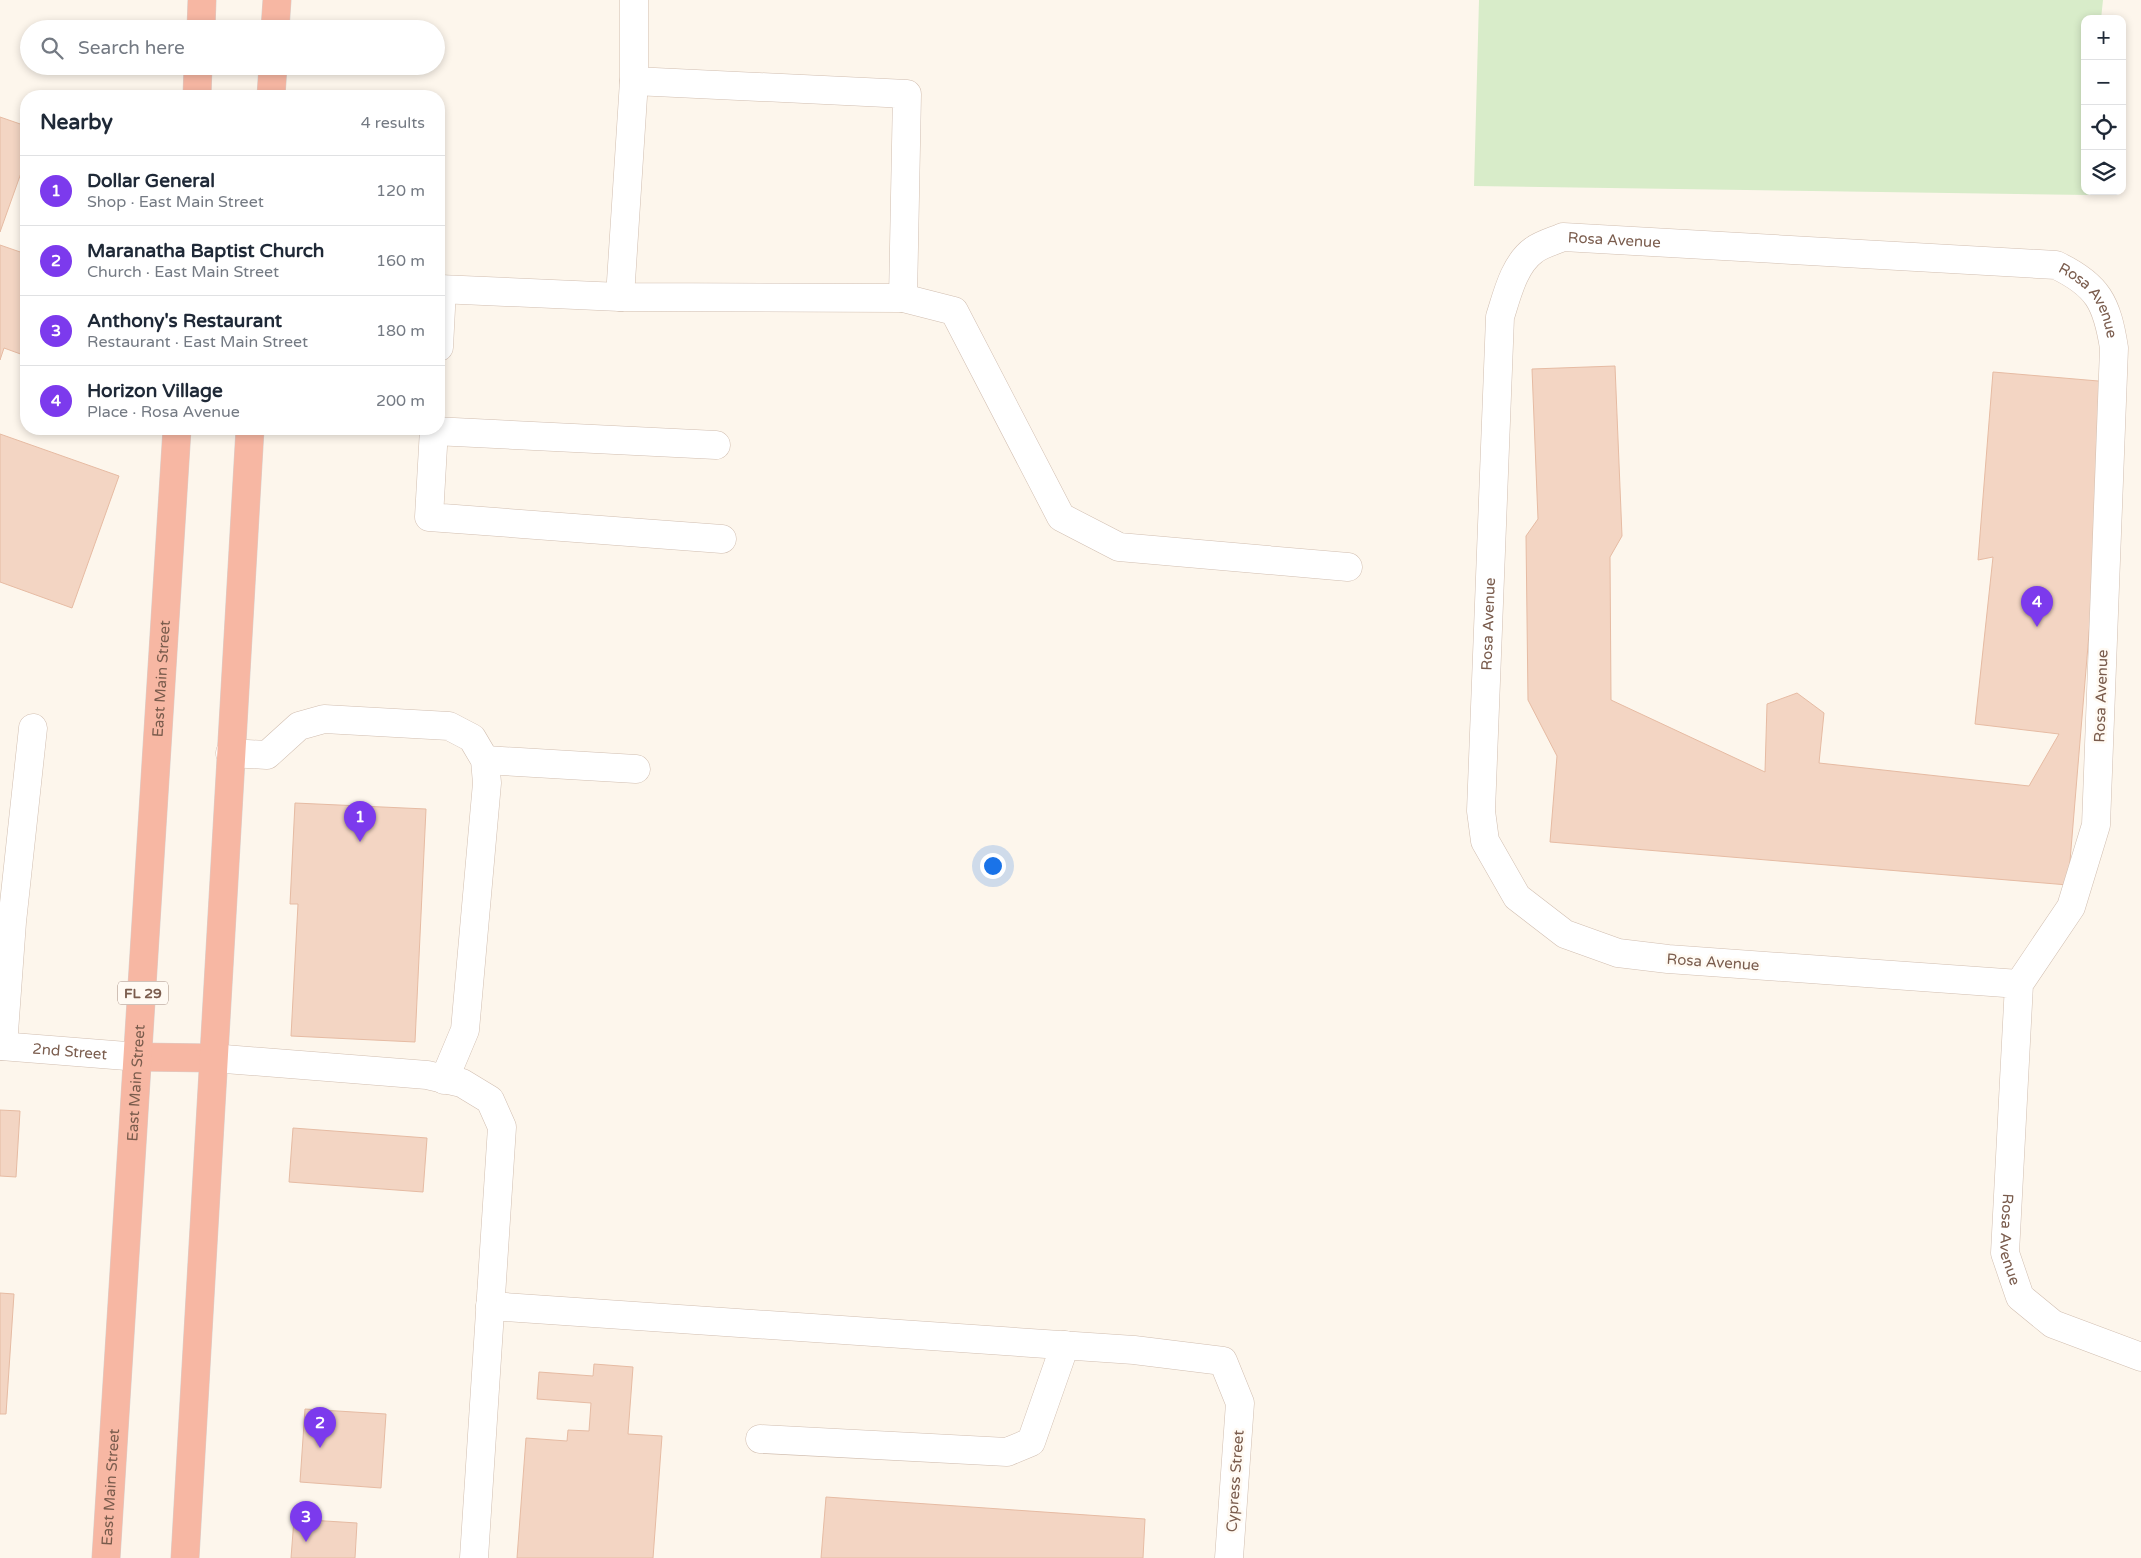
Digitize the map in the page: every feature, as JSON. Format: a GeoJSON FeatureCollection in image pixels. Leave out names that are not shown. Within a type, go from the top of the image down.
{"type":"FeatureCollection","features":[{"type":"Feature","properties":{"kind":"highway"},"geometry":{"type":"LineString","coordinates":[[201,20],[202,0]]}},
{"type":"Feature","properties":{"kind":"highway"},"geometry":{"type":"LineString","coordinates":[[276,20],[277,0]]}},
{"type":"Feature","properties":{"kind":"highway"},"geometry":{"type":"LineString","coordinates":[[196,90],[197,75]]}},
{"type":"Feature","properties":{"kind":"highway"},"geometry":{"type":"LineString","coordinates":[[271,90],[272,75]]}},
{"type":"Feature","properties":{"kind":"highway","name":"East Main Street"},"geometry":{"type":"LineString","coordinates":[[106,1558],[139,1057],[176,435]]}},
{"type":"Feature","properties":{"kind":"highway"},"geometry":{"type":"LineString","coordinates":[[185,1558],[212,1058],[250,435]]}},
{"type":"Feature","properties":{"kind":"highway"},"geometry":{"type":"LineString","coordinates":[[139,1057],[212,1058]]}},
{"type":"Feature","properties":{"kind":"street"},"geometry":{"type":"LineString","coordinates":[[620,297],[634,81],[634,0]]}},
{"type":"Feature","properties":{"kind":"street"},"geometry":{"type":"LineString","coordinates":[[634,81],[907,94],[903,298]]}},
{"type":"Feature","properties":{"kind":"street","name":"Rosa Avenue"},"geometry":{"type":"LineString","coordinates":[[2019,984],[1618,953],[1565,934],[1517,897],[1485,841],[1481,811],[1500,317],[1509,288],[1518,269],[1534,250],[1563,238],[2056,265],[2077,275],[2098,295],[2110,319],[2114,348],[2096,825],[2071,907],[2019,984],[2005,1253],[2020,1297],[2053,1324],[2141,1357]]}},
{"type":"Feature","properties":{"kind":"street"},"geometry":{"type":"LineString","coordinates":[[445,289],[620,297],[903,298],[954,311],[1061,517],[1119,547],[1348,567]]}},
{"type":"Feature","properties":{"kind":"street"},"geometry":{"type":"LineString","coordinates":[[445,431],[716,445]]}},
{"type":"Feature","properties":{"kind":"street"},"geometry":{"type":"LineString","coordinates":[[434,435],[428,518],[722,539]]}},
{"type":"Feature","properties":{"kind":"street"},"geometry":{"type":"LineString","coordinates":[[230,753],[267,755],[299,726],[324,719],[449,726],[472,738],[485,760],[487,782],[465,1030],[444,1080]]}},
{"type":"Feature","properties":{"kind":"street"},"geometry":{"type":"LineString","coordinates":[[1,1046],[33,728]]}},
{"type":"Feature","properties":{"kind":"street"},"geometry":{"type":"LineString","coordinates":[[485,760],[636,769]]}},
{"type":"Feature","properties":{"kind":"street","name":"2nd Street"},"geometry":{"type":"LineString","coordinates":[[1,1046],[139,1057]]}},
{"type":"Feature","properties":{"kind":"street"},"geometry":{"type":"LineString","coordinates":[[212,1058],[427,1075],[462,1084],[490,1100],[502,1127],[474,1558]]}},
{"type":"Feature","properties":{"kind":"street"},"geometry":{"type":"LineString","coordinates":[[490,1306],[1065,1345],[1031,1442],[1007,1452],[760,1439]]}},
{"type":"Feature","properties":{"kind":"street","name":"Cypress Street"},"geometry":{"type":"LineString","coordinates":[[1065,1345],[1134,1350],[1223,1361],[1240,1403],[1230,1558]]}},
{"type":"Feature","properties":{"kind":"green space"},"geometry":{"type":"Polygon","coordinates":[[[1479,0],[2103,0],[2101,15],[2081,15],[2081,195],[1474,186],[1479,0]]]}},
{"type":"Feature","properties":{"kind":"building"},"geometry":{"type":"Polygon","coordinates":[[[0,117],[20,124],[20,176],[0,232],[0,117]]]}},
{"type":"Feature","properties":{"kind":"building"},"geometry":{"type":"Polygon","coordinates":[[[0,245],[20,252],[20,354],[4,348],[0,360],[0,245]]]}},
{"type":"Feature","properties":{"kind":"building"},"geometry":{"type":"Polygon","coordinates":[[[1615,366],[1622,536],[1610,557],[1611,700],[1765,772],[1767,704],[1797,693],[1824,713],[1819,763],[2029,786],[2059,734],[1975,724],[1993,557],[1978,560],[1993,372],[2110,382],[2068,885],[1550,842],[1557,756],[1528,700],[1526,536],[1538,519],[1532,369],[1615,366]]]}},
{"type":"Feature","properties":{"kind":"building"},"geometry":{"type":"Polygon","coordinates":[[[0,434],[119,476],[72,608],[0,582],[0,434]]]}},
{"type":"Feature","properties":{"kind":"building"},"geometry":{"type":"Polygon","coordinates":[[[295,803],[426,809],[415,1042],[291,1036],[298,904],[290,904],[295,803]]]}},
{"type":"Feature","properties":{"kind":"building"},"geometry":{"type":"Polygon","coordinates":[[[0,1110],[20,1111],[16,1177],[0,1176],[0,1110]]]}},
{"type":"Feature","properties":{"kind":"building"},"geometry":{"type":"Polygon","coordinates":[[[293,1128],[427,1138],[423,1192],[289,1182],[293,1128]]]}},
{"type":"Feature","properties":{"kind":"building"},"geometry":{"type":"Polygon","coordinates":[[[0,1293],[14,1294],[6,1414],[0,1414],[0,1293]]]}},
{"type":"Feature","properties":{"kind":"building"},"geometry":{"type":"Polygon","coordinates":[[[594,1364],[633,1367],[628,1434],[662,1436],[653,1558],[517,1558],[526,1438],[567,1441],[568,1430],[589,1431],[591,1403],[537,1399],[539,1372],[593,1376],[594,1364]]]}},
{"type":"Feature","properties":{"kind":"building"},"geometry":{"type":"Polygon","coordinates":[[[305,1409],[386,1414],[381,1488],[300,1482],[305,1409]]]}},
{"type":"Feature","properties":{"kind":"building"},"geometry":{"type":"Polygon","coordinates":[[[826,1497],[1145,1519],[1143,1558],[821,1558],[826,1497]]]}},
{"type":"Feature","properties":{"kind":"building"},"geometry":{"type":"Polygon","coordinates":[[[294,1519],[357,1523],[355,1558],[291,1558],[294,1519]]]}},
{"type":"Feature","properties":{"kind":"place","name":"Horizon Village"},"geometry":{"type":"Point","coordinates":[2037,627]}},
{"type":"Feature","properties":{"kind":"place","name":"Dollar General"},"geometry":{"type":"Point","coordinates":[360,842]}},
{"type":"Feature","properties":{"kind":"place","name":"Maranatha Baptist Church"},"geometry":{"type":"Point","coordinates":[320,1448]}},
{"type":"Feature","properties":{"kind":"place","name":"Anthony's Restaurant"},"geometry":{"type":"Point","coordinates":[306,1542]}}]}
